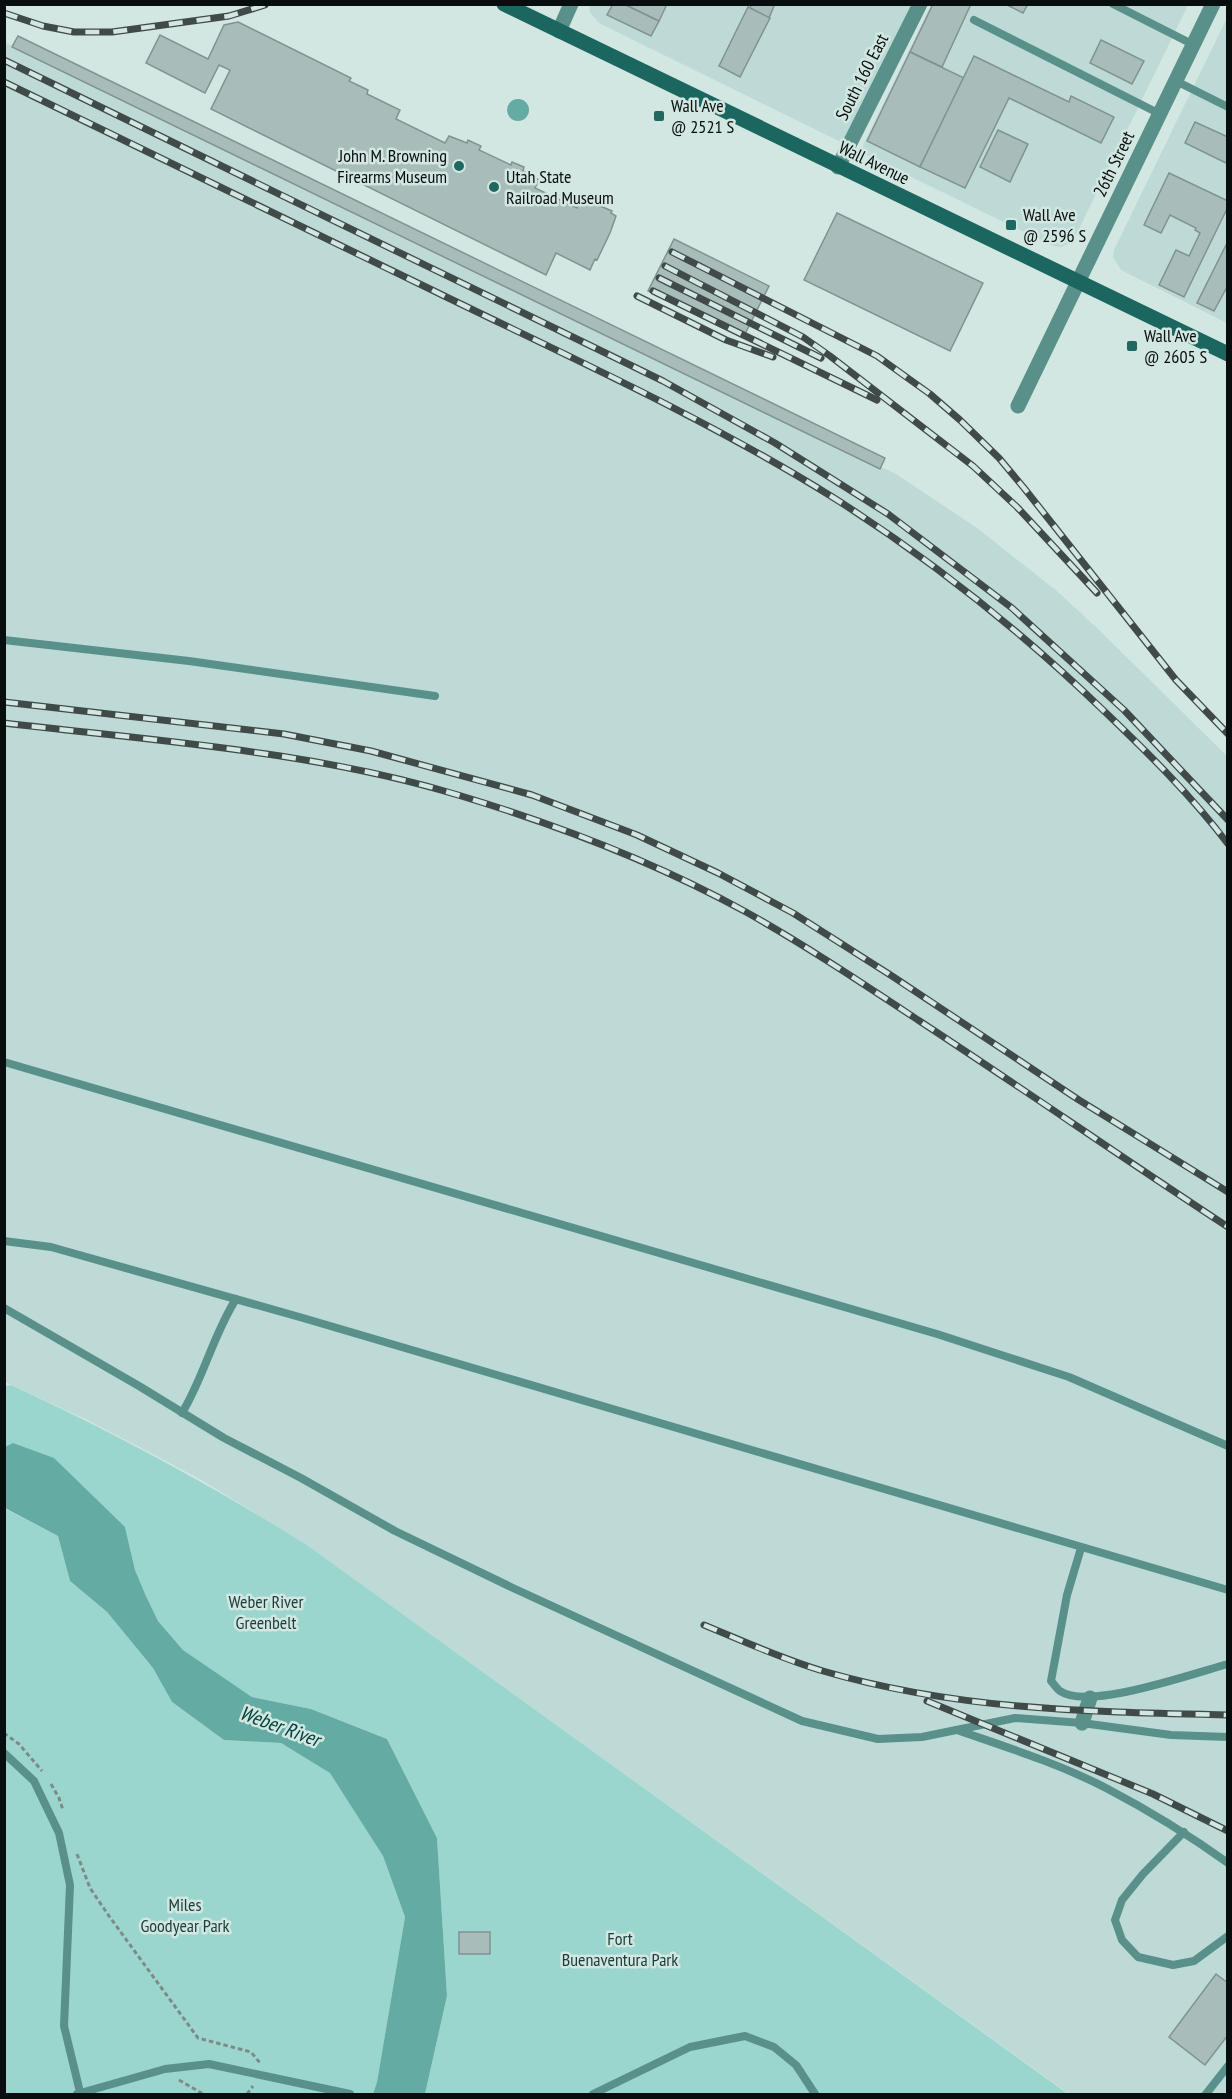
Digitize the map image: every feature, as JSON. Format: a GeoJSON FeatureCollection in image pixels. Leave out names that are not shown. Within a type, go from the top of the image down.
{"type":"FeatureCollection","features":[{"type":"Feature","properties":{"kind":"main road","name":"Wall Avenue"},"geometry":{"type":"LineString","coordinates":[[504,4],[1227,354]]}},
{"type":"Feature","properties":{"kind":"street"},"geometry":{"type":"LineString","coordinates":[[559,31],[571,4]]}},
{"type":"Feature","properties":{"kind":"street","name":"South 160 East"},"geometry":{"type":"LineString","coordinates":[[838,167],[920,4]]}},
{"type":"Feature","properties":{"kind":"street","name":"26th Street"},"geometry":{"type":"LineString","coordinates":[[1018,406],[1213,4]]}},
{"type":"Feature","properties":{"kind":"street"},"geometry":{"type":"LineString","coordinates":[[1082,1723],[1090,1698]]}},
{"type":"Feature","properties":{"kind":"lane"},"geometry":{"type":"LineString","coordinates":[[1113,4],[1194,45]]}},
{"type":"Feature","properties":{"kind":"lane"},"geometry":{"type":"LineString","coordinates":[[974,20],[1160,114]]}},
{"type":"Feature","properties":{"kind":"lane"},"geometry":{"type":"LineString","coordinates":[[1176,81],[1227,107]]}},
{"type":"Feature","properties":{"kind":"lane"},"geometry":{"type":"LineString","coordinates":[[4,640],[189,661],[435,696]]}},
{"type":"Feature","properties":{"kind":"lane"},"geometry":{"type":"LineString","coordinates":[[4,1062],[937,1334],[1069,1377],[1227,1446]]}},
{"type":"Feature","properties":{"kind":"lane"},"geometry":{"type":"LineString","coordinates":[[4,1241],[51,1247],[236,1299],[1227,1590]]}},
{"type":"Feature","properties":{"kind":"lane"},"geometry":{"type":"LineString","coordinates":[[182,1413],[194,1395],[215,1339],[236,1299]]}},
{"type":"Feature","properties":{"kind":"lane"},"geometry":{"type":"LineString","coordinates":[[4,1308],[182,1413],[395,1531],[513,1588],[802,1720],[878,1739],[922,1737],[1015,1718],[1082,1723],[1171,1735],[1227,1737]]}},
{"type":"Feature","properties":{"kind":"lane"},"geometry":{"type":"LineString","coordinates":[[1081,1548],[1067,1595],[1051,1681],[1060,1691],[1072,1696],[1090,1698],[1116,1694],[1227,1664]]}},
{"type":"Feature","properties":{"kind":"lane"},"geometry":{"type":"LineString","coordinates":[[957,1730],[1022,1753],[1105,1788],[1184,1832],[1227,1863]]}},
{"type":"Feature","properties":{"kind":"lane"},"geometry":{"type":"LineString","coordinates":[[4,1753],[34,1781],[59,1833],[70,1885],[64,2026],[79,2093],[165,2069],[209,2064],[350,2094]]}},
{"type":"Feature","properties":{"kind":"lane"},"geometry":{"type":"LineString","coordinates":[[1184,1832],[1143,1874],[1122,1900],[1115,1920],[1122,1941],[1138,1957],[1173,1965],[1194,1961],[1227,1936]]}},
{"type":"Feature","properties":{"kind":"lane"},"geometry":{"type":"LineString","coordinates":[[593,2094],[690,2047],[746,2036],[774,2047],[796,2065],[815,2094]]}},
{"type":"Feature","properties":{"kind":"lane"},"geometry":{"type":"LineString","coordinates":[[1206,2094],[1227,2066]]}},
{"type":"Feature","properties":{"kind":"path"},"geometry":{"type":"LineString","coordinates":[[90,1888],[198,2038],[250,2052],[260,2062],[258,2075]]}},
{"type":"Feature","properties":{"kind":"path"},"geometry":{"type":"LineString","coordinates":[[165,2069],[185,2085],[203,2094]]}},
{"type":"Feature","properties":{"kind":"shaded area"},"geometry":{"type":"Polygon","coordinates":[[[589,4],[914,5],[845,144],[599,23],[590,12],[589,4]]]}},
{"type":"Feature","properties":{"kind":"shaded area"},"geometry":{"type":"Polygon","coordinates":[[[931,5],[1188,5],[1076,235],[1068,244],[1061,247],[1053,246],[860,152],[931,5]]]}},
{"type":"Feature","properties":{"kind":"shaded area"},"geometry":{"type":"Polygon","coordinates":[[[1227,18],[1227,323],[1121,270],[1113,257],[1114,250],[1227,18]]]}},
{"type":"Feature","properties":{"kind":"shaded area"},"geometry":{"type":"Polygon","coordinates":[[[4,42],[896,474],[977,528],[1058,592],[1227,756],[1227,2094],[1069,2094],[307,1545],[203,1481],[85,1419],[5,1382],[4,42]]]}},
{"type":"Feature","properties":{"kind":"green space"},"geometry":{"type":"Polygon","coordinates":[[[11,1385],[161,1460],[307,1545],[1068,2094],[425,2094],[447,1996],[437,1838],[387,1739],[311,1709],[252,1697],[183,1650],[158,1621],[146,1596],[135,1570],[125,1527],[5,1447],[5,1386],[11,1385]]]}},
{"type":"Feature","properties":{"kind":"green space","name":"Miles Goodyear Park"},"geometry":{"type":"Polygon","coordinates":[[[4,1508],[58,1536],[70,1581],[107,1612],[153,1668],[172,1702],[224,1740],[281,1743],[331,1773],[383,1856],[405,1917],[377,2082],[373,2094],[5,2094],[4,1508]]]}},
{"type":"Feature","properties":{"kind":"water"},"geometry":{"type":"Polygon","coordinates":[[[518,99],[526,102],[529,110],[526,118],[518,121],[510,118],[507,110],[510,102],[518,99]]]}},
{"type":"Feature","properties":{"kind":"water","name":"Weber River"},"geometry":{"type":"Polygon","coordinates":[[[13,1443],[54,1458],[125,1527],[135,1570],[146,1596],[158,1621],[183,1650],[252,1697],[311,1709],[387,1739],[437,1838],[447,1996],[425,2094],[373,2094],[377,2082],[405,1917],[383,1856],[330,1773],[281,1743],[224,1740],[172,1702],[153,1668],[107,1612],[70,1581],[58,1536],[5,1508],[5,1447],[13,1443]]]}},
{"type":"Feature","properties":{"kind":"building"},"geometry":{"type":"Polygon","coordinates":[[[613,4],[624,4],[659,21],[651,36],[607,15],[613,4]]]}},
{"type":"Feature","properties":{"kind":"building"},"geometry":{"type":"Polygon","coordinates":[[[624,4],[667,4],[659,21],[624,4]]]}},
{"type":"Feature","properties":{"kind":"building"},"geometry":{"type":"Polygon","coordinates":[[[752,4],[772,4],[774,6],[769,18],[750,8],[752,4]]]}},
{"type":"Feature","properties":{"kind":"building"},"geometry":{"type":"Polygon","coordinates":[[[933,4],[971,4],[942,67],[910,52],[933,4]]]}},
{"type":"Feature","properties":{"kind":"building"},"geometry":{"type":"Polygon","coordinates":[[[1005,4],[1028,4],[1023,13],[1005,4]]]}},
{"type":"Feature","properties":{"kind":"building"},"geometry":{"type":"Polygon","coordinates":[[[748,7],[770,18],[740,77],[719,66],[748,7]]]}},
{"type":"Feature","properties":{"kind":"building"},"geometry":{"type":"Polygon","coordinates":[[[238,22],[351,78],[349,81],[368,90],[367,94],[400,110],[396,119],[445,143],[449,136],[467,143],[468,140],[481,146],[479,150],[511,165],[512,162],[524,167],[523,171],[539,180],[535,188],[577,208],[581,198],[612,211],[611,213],[616,216],[597,260],[595,259],[590,270],[556,253],[546,275],[211,109],[230,70],[219,65],[205,93],[146,63],[160,35],[208,59],[224,25],[238,22]]]}},
{"type":"Feature","properties":{"kind":"building"},"geometry":{"type":"Polygon","coordinates":[[[18,36],[885,458],[880,469],[12,47],[18,36]]]}},
{"type":"Feature","properties":{"kind":"building"},"geometry":{"type":"Polygon","coordinates":[[[1101,40],[1144,61],[1132,84],[1090,63],[1101,40]]]}},
{"type":"Feature","properties":{"kind":"building"},"geometry":{"type":"Polygon","coordinates":[[[910,52],[964,78],[920,167],[867,141],[910,52]]]}},
{"type":"Feature","properties":{"kind":"building"},"geometry":{"type":"Polygon","coordinates":[[[974,56],[1069,102],[1071,96],[1114,117],[1101,143],[1009,98],[965,188],[920,167],[974,56]]]}},
{"type":"Feature","properties":{"kind":"building"},"geometry":{"type":"Polygon","coordinates":[[[1195,122],[1228,137],[1228,164],[1185,143],[1195,122]]]}},
{"type":"Feature","properties":{"kind":"building"},"geometry":{"type":"Polygon","coordinates":[[[998,130],[1028,144],[1010,182],[980,167],[998,130]]]}},
{"type":"Feature","properties":{"kind":"building"},"geometry":{"type":"Polygon","coordinates":[[[1169,173],[1228,201],[1228,207],[1184,297],[1159,285],[1176,250],[1189,256],[1200,233],[1195,230],[1196,228],[1170,215],[1161,233],[1144,225],[1169,173]]]}},
{"type":"Feature","properties":{"kind":"building"},"geometry":{"type":"Polygon","coordinates":[[[837,213],[983,283],[950,351],[804,280],[837,213]]]}},
{"type":"Feature","properties":{"kind":"building"},"geometry":{"type":"Polygon","coordinates":[[[674,239],[769,286],[743,338],[648,291],[674,239]]]}},
{"type":"Feature","properties":{"kind":"building"},"geometry":{"type":"Polygon","coordinates":[[[1228,241],[1228,285],[1214,311],[1197,303],[1228,241]]]}},
{"type":"Feature","properties":{"kind":"building"},"geometry":{"type":"Polygon","coordinates":[[[459,1932],[490,1932],[490,1954],[459,1954],[459,1932]]]}},
{"type":"Feature","properties":{"kind":"building"},"geometry":{"type":"Polygon","coordinates":[[[1216,1974],[1228,1983],[1228,2035],[1205,2065],[1169,2037],[1216,1974]]]}},
{"type":"Feature","properties":{"kind":"railway"},"geometry":{"type":"LineString","coordinates":[[4,13],[43,26],[74,32],[112,32],[229,16],[265,5]]}},
{"type":"Feature","properties":{"kind":"railway"},"geometry":{"type":"LineString","coordinates":[[4,60],[663,381],[775,443],[888,514],[1012,608],[1124,710],[1228,820]]}},
{"type":"Feature","properties":{"kind":"railway"},"geometry":{"type":"LineString","coordinates":[[4,82],[686,414],[834,498],[940,571],[1040,652],[1152,758],[1184,791],[1228,844]]}},
{"type":"Feature","properties":{"kind":"railway"},"geometry":{"type":"LineString","coordinates":[[672,252],[877,356],[930,394],[960,420],[999,458],[1176,680],[1228,734]]}},
{"type":"Feature","properties":{"kind":"railway"},"geometry":{"type":"LineString","coordinates":[[665,266],[803,337],[830,356],[973,466],[1017,507],[1097,593]]}},
{"type":"Feature","properties":{"kind":"railway"},"geometry":{"type":"LineString","coordinates":[[659,278],[821,358]]}},
{"type":"Feature","properties":{"kind":"railway"},"geometry":{"type":"LineString","coordinates":[[653,291],[877,400]]}},
{"type":"Feature","properties":{"kind":"railway"},"geometry":{"type":"LineString","coordinates":[[637,296],[726,340],[773,357]]}},
{"type":"Feature","properties":{"kind":"railway"},"geometry":{"type":"LineString","coordinates":[[4,702],[284,734],[371,751],[532,795],[637,835],[718,873],[793,913],[1079,1100],[1228,1192]]}},
{"type":"Feature","properties":{"kind":"railway"},"geometry":{"type":"LineString","coordinates":[[4,723],[233,749],[347,768],[458,795],[605,846],[712,894],[790,938],[855,978],[1228,1227]]}},
{"type":"Feature","properties":{"kind":"railway"},"geometry":{"type":"LineString","coordinates":[[704,1625],[823,1671],[923,1694],[1074,1710],[1228,1715]]}},
{"type":"Feature","properties":{"kind":"railway"},"geometry":{"type":"LineString","coordinates":[[927,1701],[1153,1794],[1228,1831]]}},
{"type":"Feature","properties":{"kind":"place","name":"Wall Ave @ 2521 S"},"geometry":{"type":"Point","coordinates":[659,116]}},
{"type":"Feature","properties":{"kind":"place","name":"John M. Browning Firearms Museum"},"geometry":{"type":"Point","coordinates":[459,166]}},
{"type":"Feature","properties":{"kind":"place","name":"Utah State Railroad Museum"},"geometry":{"type":"Point","coordinates":[494,187]}},
{"type":"Feature","properties":{"kind":"place","name":"Wall Ave @ 2596 S"},"geometry":{"type":"Point","coordinates":[1011,225]}},
{"type":"Feature","properties":{"kind":"place","name":"Wall Ave @ 2605 S"},"geometry":{"type":"Point","coordinates":[1132,346]}},
{"type":"Feature","properties":{"kind":"park label","name":"Weber River Greenbelt"},"geometry":{"type":"Point","coordinates":[266,1612]}},
{"type":"Feature","properties":{"kind":"park label","name":"Fort Buenaventura Park"},"geometry":{"type":"Point","coordinates":[620,1949]}}]}
